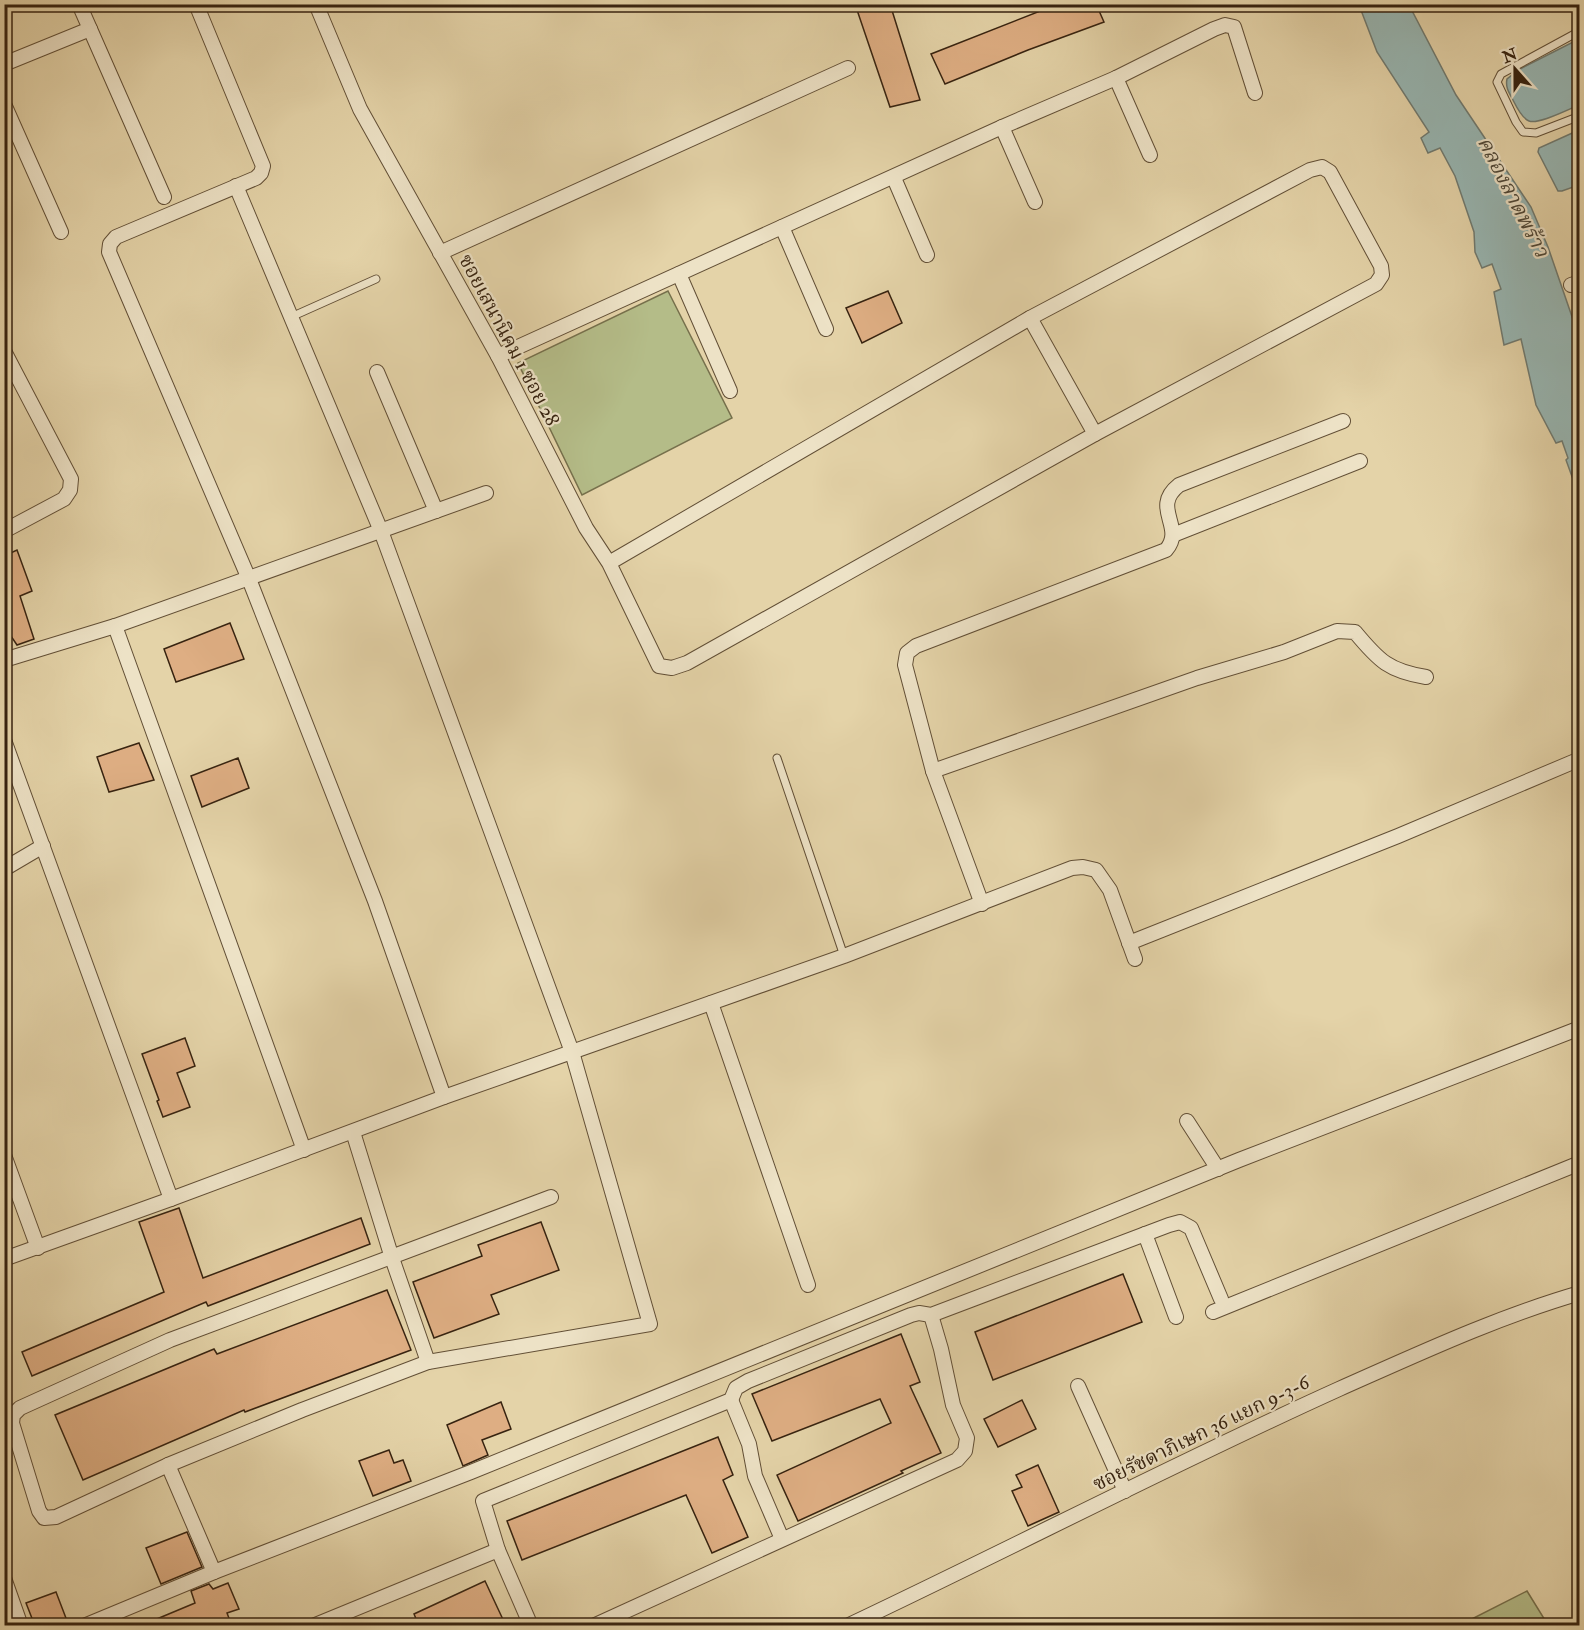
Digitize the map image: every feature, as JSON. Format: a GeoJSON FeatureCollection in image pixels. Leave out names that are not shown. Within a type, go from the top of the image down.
{"type":"FeatureCollection","features":[{"type":"Feature","properties":{"kind":"street"},"geometry":{"type":"LineString","coordinates":[[79,4],[164,197]]}},
{"type":"Feature","properties":{"kind":"street"},"geometry":{"type":"LineString","coordinates":[[196,4],[263,166],[261,172],[256,178],[116,237],[110,244],[109,252],[249,579],[375,901],[444,1097]]}},
{"type":"Feature","properties":{"kind":"street","name":"ซอยเสนานิคม 1 ซอย 28"},"geometry":{"type":"LineString","coordinates":[[316,4],[360,109],[498,356],[586,528],[609,563],[659,666],[672,668],[687,663],[1095,434]]}},
{"type":"Feature","properties":{"kind":"street"},"geometry":{"type":"LineString","coordinates":[[498,356],[1002,127],[1116,78],[1225,25],[1234,27],[1255,93]]}},
{"type":"Feature","properties":{"kind":"street"},"geometry":{"type":"LineString","coordinates":[[4,64],[90,29]]}},
{"type":"Feature","properties":{"kind":"street"},"geometry":{"type":"LineString","coordinates":[[440,253],[848,68]]}},
{"type":"Feature","properties":{"kind":"street"},"geometry":{"type":"LineString","coordinates":[[1116,78],[1150,155]]}},
{"type":"Feature","properties":{"kind":"street"},"geometry":{"type":"LineString","coordinates":[[4,104],[61,232]]}},
{"type":"Feature","properties":{"kind":"street"},"geometry":{"type":"LineString","coordinates":[[1002,127],[1035,202]]}},
{"type":"Feature","properties":{"kind":"street"},"geometry":{"type":"LineString","coordinates":[[609,563],[1030,318],[1310,170],[1322,167],[1330,172],[1381,266],[1382,275],[1376,284],[1095,434],[1030,318]]}},
{"type":"Feature","properties":{"kind":"street"},"geometry":{"type":"LineString","coordinates":[[894,178],[927,255]]}},
{"type":"Feature","properties":{"kind":"street"},"geometry":{"type":"LineString","coordinates":[[236,186],[381,531],[572,1052],[650,1324],[428,1362],[168,1465],[56,1517],[44,1518],[39,1510],[12,1423],[13,1415],[20,1408],[170,1340],[551,1197]]}},
{"type":"Feature","properties":{"kind":"street"},"geometry":{"type":"LineString","coordinates":[[782,227],[826,328]]}},
{"type":"Feature","properties":{"kind":"street"},"geometry":{"type":"LineString","coordinates":[[679,274],[730,391]]}},
{"type":"Feature","properties":{"kind":"street"},"geometry":{"type":"LineString","coordinates":[[4,351],[71,479],[70,490],[64,499],[4,531]]}},
{"type":"Feature","properties":{"kind":"street"},"geometry":{"type":"LineString","coordinates":[[377,372],[436,511]]}},
{"type":"Feature","properties":{"kind":"street"},"geometry":{"type":"LineString","coordinates":[[982,904],[933,771],[905,665],[907,653],[916,646],[1166,550],[1172,544],[1173,535],[1166,504],[1170,492],[1179,485],[1343,421]]}},
{"type":"Feature","properties":{"kind":"street"},"geometry":{"type":"LineString","coordinates":[[1173,535],[1360,461]]}},
{"type":"Feature","properties":{"kind":"street"},"geometry":{"type":"LineString","coordinates":[[4,660],[115,627],[486,493]]}},
{"type":"Feature","properties":{"kind":"street"},"geometry":{"type":"LineString","coordinates":[[115,627],[304,1150]]}},
{"type":"Feature","properties":{"kind":"street"},"geometry":{"type":"LineString","coordinates":[[933,771],[1197,678],[1284,652],[1337,631],[1355,632],[1376,657],[1403,673],[1426,677]]}},
{"type":"Feature","properties":{"kind":"street"},"geometry":{"type":"LineString","coordinates":[[4,740],[171,1199]]}},
{"type":"Feature","properties":{"kind":"street"},"geometry":{"type":"LineString","coordinates":[[1129,943],[1398,836],[1580,759]]}},
{"type":"Feature","properties":{"kind":"street"},"geometry":{"type":"LineString","coordinates":[[4,869],[44,846]]}},
{"type":"Feature","properties":{"kind":"street"},"geometry":{"type":"LineString","coordinates":[[4,1259],[444,1097],[844,956],[1072,868],[1096,870],[1110,891],[1136,959]]}},
{"type":"Feature","properties":{"kind":"street"},"geometry":{"type":"LineString","coordinates":[[711,1003],[808,1286]]}},
{"type":"Feature","properties":{"kind":"street"},"geometry":{"type":"LineString","coordinates":[[90,1624],[214,1572],[471,1472],[1218,1169],[1580,1028]]}},
{"type":"Feature","properties":{"kind":"street"},"geometry":{"type":"LineString","coordinates":[[1187,1121],[1218,1169]]}},
{"type":"Feature","properties":{"kind":"street"},"geometry":{"type":"LineString","coordinates":[[353,1132],[392,1258],[428,1362]]}},
{"type":"Feature","properties":{"kind":"street"},"geometry":{"type":"LineString","coordinates":[[4,1155],[38,1248]]}},
{"type":"Feature","properties":{"kind":"street"},"geometry":{"type":"LineString","coordinates":[[1213,1312],[1580,1163]]}},
{"type":"Feature","properties":{"kind":"street"},"geometry":{"type":"LineString","coordinates":[[782,1539],[755,1476],[749,1444],[731,1400],[736,1388],[748,1381],[911,1315],[919,1313],[931,1315],[1180,1222],[1191,1228],[1221,1299]]}},
{"type":"Feature","properties":{"kind":"street"},"geometry":{"type":"LineString","coordinates":[[1144,1234],[1176,1317]]}},
{"type":"Feature","properties":{"kind":"street","name":"ซอยรัชดาภิเษก 36 แยก 9-3-6"},"geometry":{"type":"LineString","coordinates":[[847,1626],[1293,1410],[1540,1305],[1580,1293]]}},
{"type":"Feature","properties":{"kind":"street"},"geometry":{"type":"LineString","coordinates":[[593,1626],[957,1460],[965,1452],[967,1438],[953,1405],[931,1315]]}},
{"type":"Feature","properties":{"kind":"street"},"geometry":{"type":"LineString","coordinates":[[1078,1386],[1125,1491]]}},
{"type":"Feature","properties":{"kind":"street"},"geometry":{"type":"LineString","coordinates":[[531,1626],[498,1550],[483,1501],[731,1400]]}},
{"type":"Feature","properties":{"kind":"street"},"geometry":{"type":"LineString","coordinates":[[168,1465],[214,1572]]}},
{"type":"Feature","properties":{"kind":"street"},"geometry":{"type":"LineString","coordinates":[[313,1626],[498,1550]]}},
{"type":"Feature","properties":{"kind":"street"},"geometry":{"type":"LineString","coordinates":[[4,1578],[21,1626]]}},
{"type":"Feature","properties":{"kind":"lane"},"geometry":{"type":"LineString","coordinates":[[1580,31],[1501,74],[1497,82],[1523,132],[1536,133],[1580,116]]}},
{"type":"Feature","properties":{"kind":"lane"},"geometry":{"type":"LineString","coordinates":[[291,317],[376,279]]}},
{"type":"Feature","properties":{"kind":"lane"},"geometry":{"type":"LineString","coordinates":[[777,759],[844,956]]}},
{"type":"Feature","properties":{"kind":"green space"},"geometry":{"type":"Polygon","coordinates":[[[668,291],[732,418],[582,495],[518,363],[668,291]]]}},
{"type":"Feature","properties":{"kind":"green space"},"geometry":{"type":"Polygon","coordinates":[[[1527,1591],[1548,1625],[1460,1625],[1527,1591]]]}},
{"type":"Feature","properties":{"kind":"water","name":"คลองลาดพร้าว"},"geometry":{"type":"Polygon","coordinates":[[[1359,5],[1409,5],[1456,95],[1531,207],[1548,247],[1579,337],[1579,496],[1562,441],[1556,443],[1536,405],[1521,339],[1504,345],[1494,292],[1501,289],[1492,264],[1482,268],[1475,252],[1474,232],[1455,176],[1440,148],[1428,153],[1421,138],[1429,132],[1377,52],[1359,5]]]}},
{"type":"Feature","properties":{"kind":"water"},"geometry":{"type":"Polygon","coordinates":[[[1579,39],[1579,105],[1539,121],[1526,120],[1510,94],[1507,79],[1520,69],[1579,39]]]}},
{"type":"Feature","properties":{"kind":"water"},"geometry":{"type":"Polygon","coordinates":[[[1579,130],[1579,185],[1558,191],[1538,152],[1539,148],[1579,130]]]}},
{"type":"Feature","properties":{"kind":"building"},"geometry":{"type":"Polygon","coordinates":[[[855,4],[890,4],[920,100],[890,107],[855,4]]]}},
{"type":"Feature","properties":{"kind":"building"},"geometry":{"type":"Polygon","coordinates":[[[1058,4],[1096,4],[1104,22],[945,84],[931,54],[1058,4]]]}},
{"type":"Feature","properties":{"kind":"building"},"geometry":{"type":"Polygon","coordinates":[[[888,291],[902,323],[862,343],[846,308],[888,291]]]}},
{"type":"Feature","properties":{"kind":"building"},"geometry":{"type":"Polygon","coordinates":[[[17,550],[32,591],[20,596],[34,639],[17,645],[11,636],[4,638],[4,556],[17,550]]]}},
{"type":"Feature","properties":{"kind":"building"},"geometry":{"type":"Polygon","coordinates":[[[230,623],[244,659],[176,682],[164,649],[230,623]]]}},
{"type":"Feature","properties":{"kind":"building"},"geometry":{"type":"Polygon","coordinates":[[[139,743],[154,780],[109,792],[97,757],[139,743]]]}},
{"type":"Feature","properties":{"kind":"building"},"geometry":{"type":"Polygon","coordinates":[[[238,758],[249,788],[202,807],[191,776],[238,758]]]}},
{"type":"Feature","properties":{"kind":"building"},"geometry":{"type":"Polygon","coordinates":[[[185,1038],[195,1066],[177,1073],[190,1107],[163,1117],[142,1054],[185,1038]]]}},
{"type":"Feature","properties":{"kind":"building"},"geometry":{"type":"Polygon","coordinates":[[[179,1208],[203,1278],[361,1218],[370,1244],[208,1306],[206,1302],[32,1376],[22,1352],[164,1292],[139,1222],[179,1208]]]}},
{"type":"Feature","properties":{"kind":"building"},"geometry":{"type":"Polygon","coordinates":[[[541,1222],[559,1270],[491,1295],[499,1314],[434,1338],[413,1282],[482,1256],[478,1245],[541,1222]]]}},
{"type":"Feature","properties":{"kind":"building"},"geometry":{"type":"Polygon","coordinates":[[[1123,1274],[1142,1322],[993,1380],[975,1332],[1123,1274]]]}},
{"type":"Feature","properties":{"kind":"building"},"geometry":{"type":"Polygon","coordinates":[[[387,1290],[411,1350],[245,1412],[244,1410],[83,1480],[55,1415],[214,1349],[217,1354],[387,1290]]]}},
{"type":"Feature","properties":{"kind":"building"},"geometry":{"type":"Polygon","coordinates":[[[901,1334],[920,1382],[910,1386],[941,1453],[798,1521],[777,1475],[891,1423],[880,1399],[772,1441],[752,1394],[901,1334]]]}},
{"type":"Feature","properties":{"kind":"building"},"geometry":{"type":"Polygon","coordinates":[[[1022,1400],[1036,1429],[998,1447],[984,1419],[1022,1400]]]}},
{"type":"Feature","properties":{"kind":"building"},"geometry":{"type":"Polygon","coordinates":[[[501,1402],[511,1429],[482,1440],[488,1455],[463,1466],[447,1425],[501,1402]]]}},
{"type":"Feature","properties":{"kind":"building"},"geometry":{"type":"Polygon","coordinates":[[[718,1437],[733,1475],[723,1480],[748,1537],[712,1553],[686,1495],[522,1560],[507,1521],[718,1437]]]}},
{"type":"Feature","properties":{"kind":"building"},"geometry":{"type":"Polygon","coordinates":[[[389,1450],[394,1463],[403,1460],[411,1481],[373,1496],[359,1461],[389,1450]]]}},
{"type":"Feature","properties":{"kind":"building"},"geometry":{"type":"Polygon","coordinates":[[[1038,1465],[1059,1512],[1028,1526],[1012,1491],[1022,1487],[1016,1475],[1038,1465]]]}},
{"type":"Feature","properties":{"kind":"building"},"geometry":{"type":"Polygon","coordinates":[[[187,1532],[202,1567],[161,1584],[146,1548],[187,1532]]]}},
{"type":"Feature","properties":{"kind":"building"},"geometry":{"type":"Polygon","coordinates":[[[485,1581],[506,1626],[419,1626],[414,1614],[485,1581]]]}},
{"type":"Feature","properties":{"kind":"building"},"geometry":{"type":"Polygon","coordinates":[[[228,1583],[239,1609],[227,1613],[232,1626],[140,1626],[195,1603],[191,1591],[209,1584],[213,1589],[228,1583]]]}},
{"type":"Feature","properties":{"kind":"building"},"geometry":{"type":"Polygon","coordinates":[[[56,1592],[69,1626],[35,1626],[26,1603],[56,1592]]]}}]}
